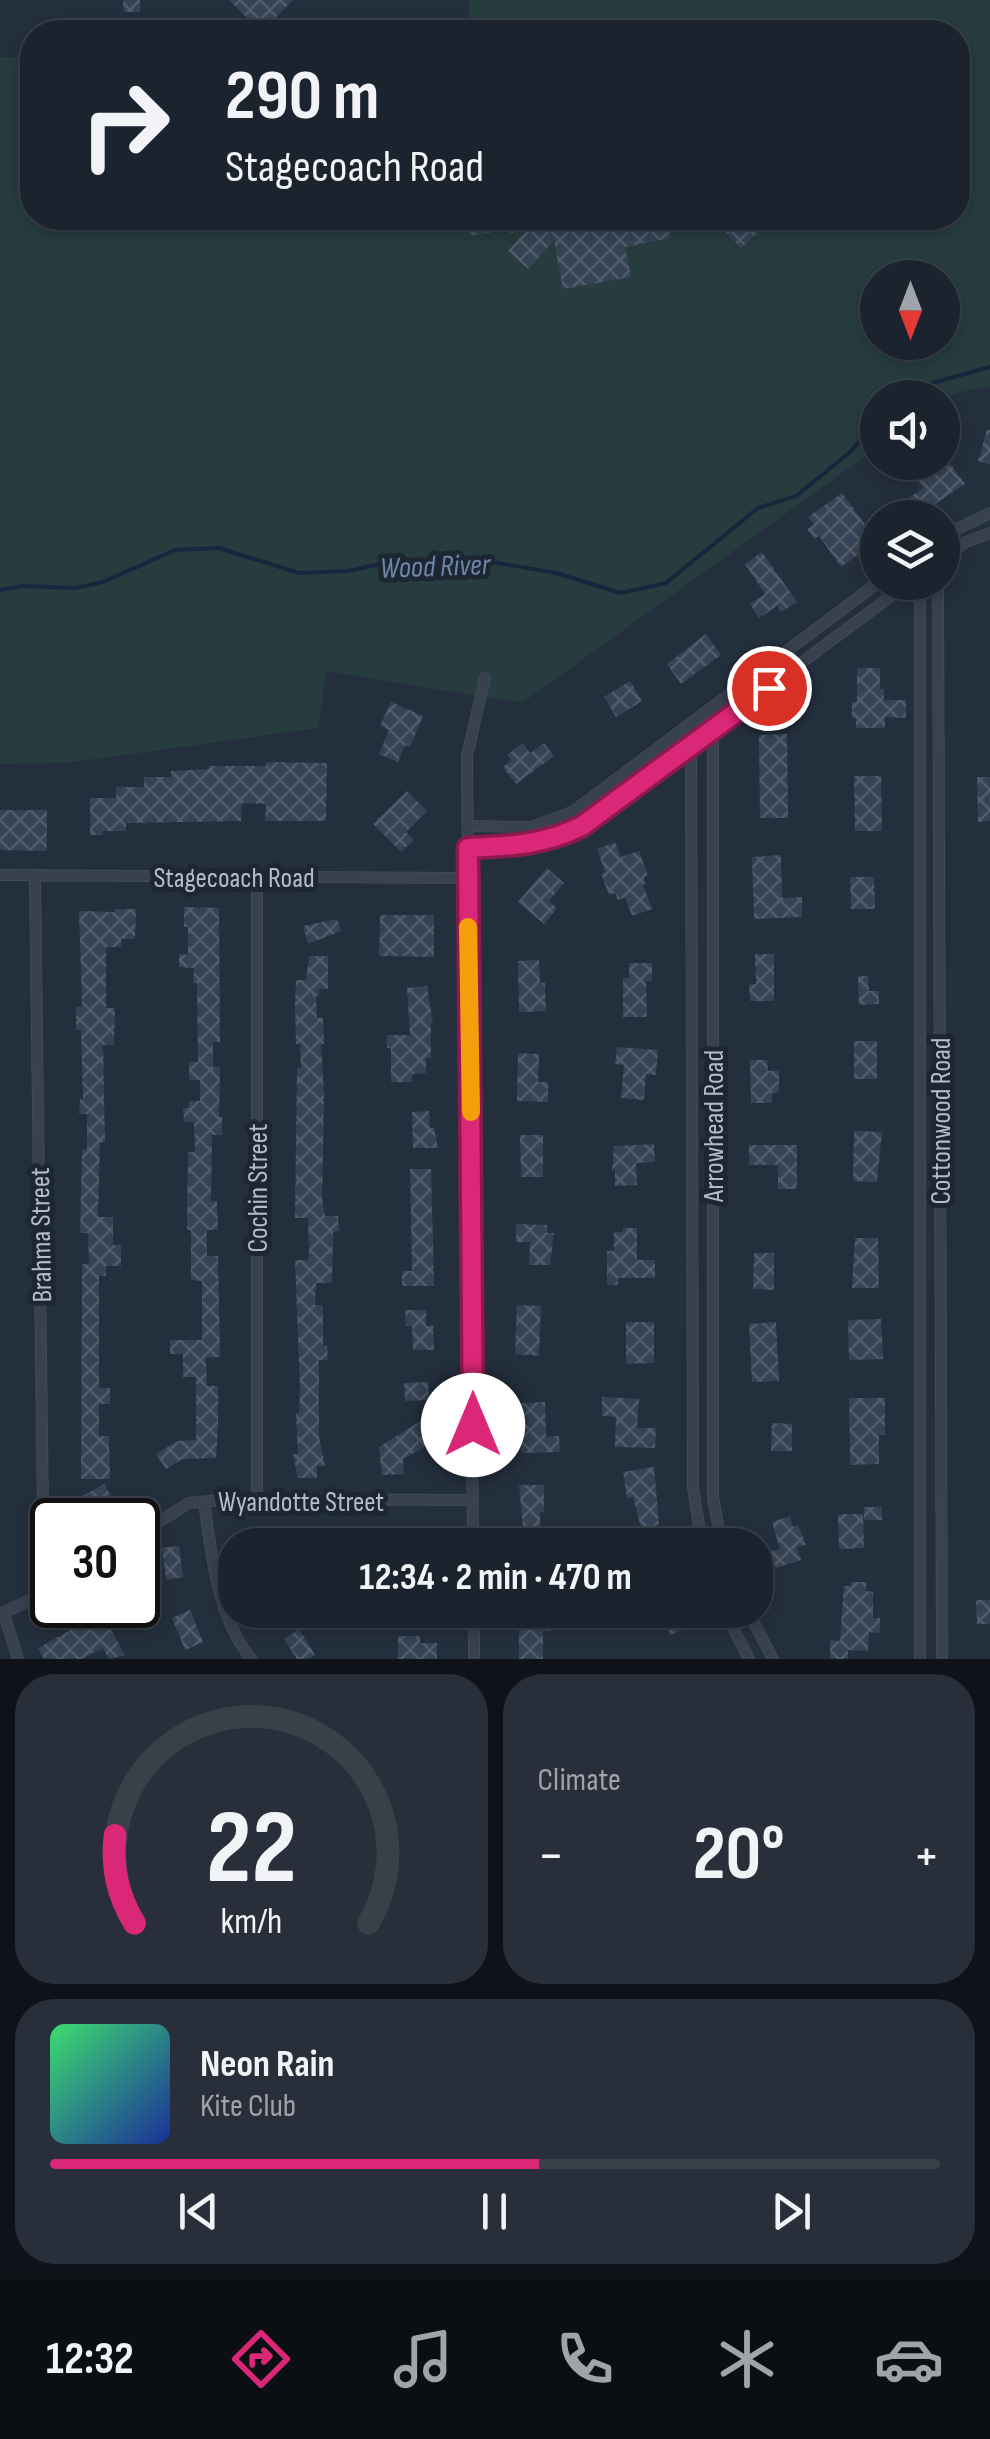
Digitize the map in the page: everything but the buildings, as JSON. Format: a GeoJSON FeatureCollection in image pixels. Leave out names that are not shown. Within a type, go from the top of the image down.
{"type":"FeatureCollection","features":[{"type":"Feature","properties":{"kind":"street"},"geometry":{"type":"LineString","coordinates":[[960,527],[990,513]]}},
{"type":"Feature","properties":{"kind":"street"},"geometry":{"type":"LineString","coordinates":[[960,546],[990,533]]}},
{"type":"Feature","properties":{"kind":"street"},"geometry":{"type":"LineString","coordinates":[[468,826],[532,827],[574,811],[860,596]]}},
{"type":"Feature","properties":{"kind":"street"},"geometry":{"type":"LineString","coordinates":[[468,848],[534,844],[558,838],[605,811],[886,600]]}},
{"type":"Feature","properties":{"kind":"street","name":"Cottonwood Road"},"geometry":{"type":"LineString","coordinates":[[920,600],[920,1659]]}},
{"type":"Feature","properties":{"kind":"street","name":"Cottonwood Road"},"geometry":{"type":"LineString","coordinates":[[938,600],[942,1659]]}},
{"type":"Feature","properties":{"kind":"street"},"geometry":{"type":"LineString","coordinates":[[473,1528],[468,756],[485,678]]}},
{"type":"Feature","properties":{"kind":"street","name":"Arrowhead Road"},"geometry":{"type":"LineString","coordinates":[[713,707],[713,1498],[719,1528]]}},
{"type":"Feature","properties":{"kind":"street","name":"Arrowhead Road"},"geometry":{"type":"LineString","coordinates":[[691,723],[693,1488],[699,1528]]}},
{"type":"Feature","properties":{"kind":"street","name":"Stagecoach Road"},"geometry":{"type":"LineString","coordinates":[[0,875],[467,878]]}},
{"type":"Feature","properties":{"kind":"street","name":"Brahma Street"},"geometry":{"type":"LineString","coordinates":[[36,875],[46,1498]]}},
{"type":"Feature","properties":{"kind":"street","name":"Cochin Street"},"geometry":{"type":"LineString","coordinates":[[257,877],[258,1500]]}},
{"type":"Feature","properties":{"kind":"street","name":"Wyandotte Street"},"geometry":{"type":"LineString","coordinates":[[160,1521],[189,1503],[204,1502],[473,1500]]}},
{"type":"Feature","properties":{"kind":"street"},"geometry":{"type":"LineString","coordinates":[[204,1502],[217,1587],[230,1622],[251,1659]]}},
{"type":"Feature","properties":{"kind":"street"},"geometry":{"type":"LineString","coordinates":[[18,1659],[2,1614],[30,1601]]}},
{"type":"Feature","properties":{"kind":"street"},"geometry":{"type":"LineString","coordinates":[[474,1628],[474,1659]]}},
{"type":"Feature","properties":{"kind":"street"},"geometry":{"type":"LineString","coordinates":[[733,1628],[749,1659]]}},
{"type":"Feature","properties":{"kind":"street"},"geometry":{"type":"LineString","coordinates":[[757,1628],[772,1659]]}},
{"type":"Feature","properties":{"kind":"green space"},"geometry":{"type":"Polygon","coordinates":[[[469,0],[990,0],[990,387],[960,392],[960,380],[860,380],[860,460],[522,703],[326,671],[319,728],[65,763],[0,764],[0,57],[20,57],[20,230],[970,230],[970,20],[469,20],[469,0]]]}},
{"type":"Feature","properties":{"kind":"waterway","name":"Wood River"},"geometry":{"type":"LineString","coordinates":[[943,380],[990,367]]}},
{"type":"Feature","properties":{"kind":"waterway","name":"Wood River"},"geometry":{"type":"LineString","coordinates":[[0,590],[23,586],[75,588],[103,582],[175,550],[219,548],[299,573],[348,571],[395,561],[474,559],[556,573],[621,593],[666,583],[758,508],[796,496],[860,440]]}},
{"type":"Feature","properties":{"kind":"slow traffic"},"geometry":{"type":"LineString","coordinates":[[468,927],[471,1112]]}},
{"type":"Feature","properties":{"kind":"route"},"geometry":{"type":"LineString","coordinates":[[473,1425],[468,848],[534,844],[582,826],[769,688]]}}]}
